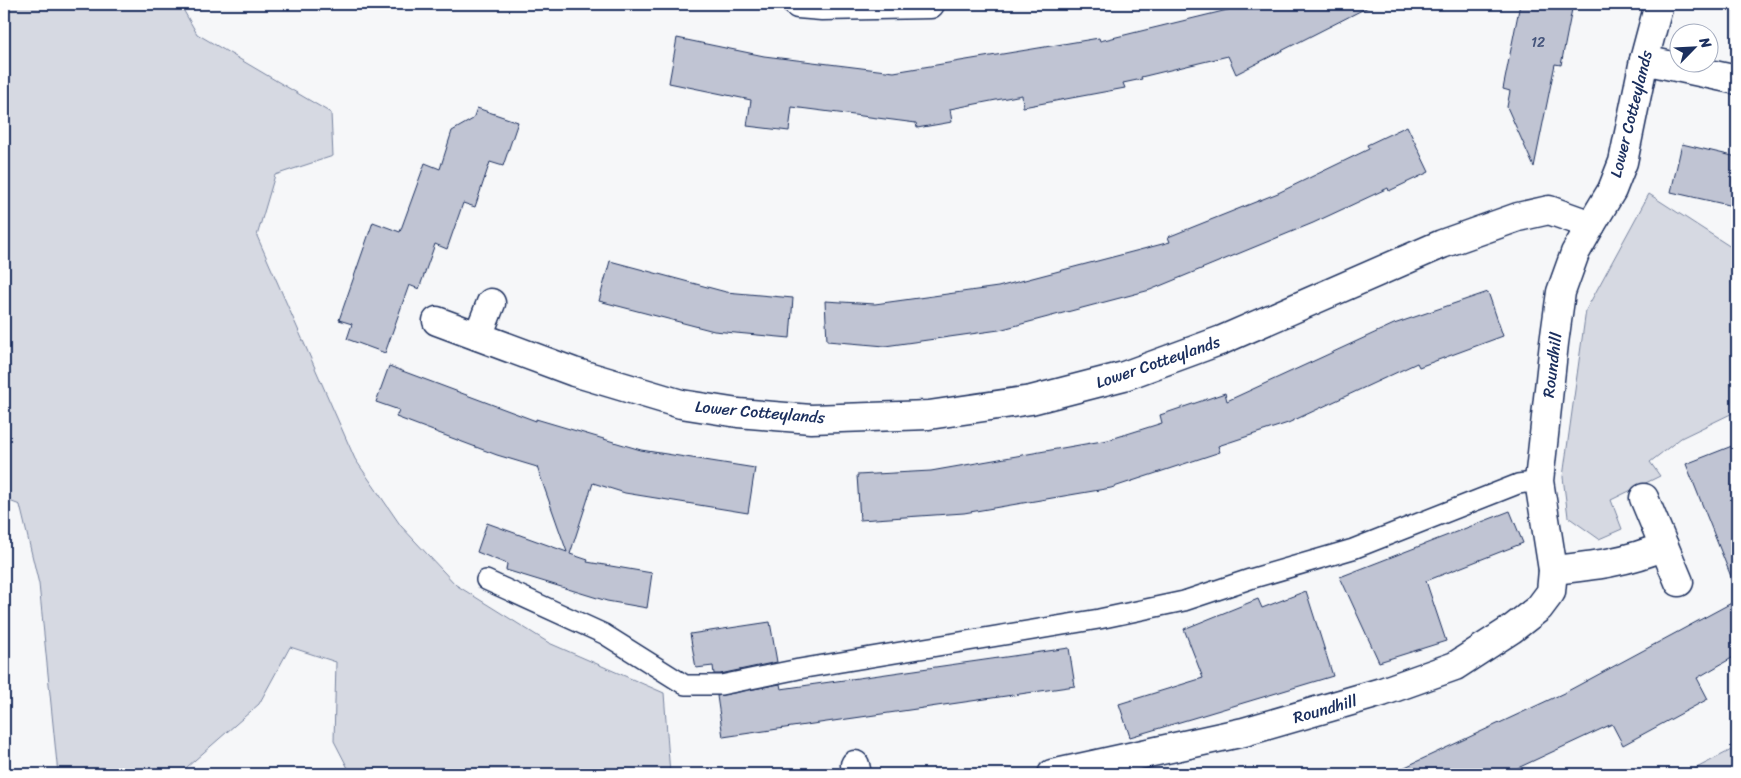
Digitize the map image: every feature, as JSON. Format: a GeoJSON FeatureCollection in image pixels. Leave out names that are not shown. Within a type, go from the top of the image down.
{"type":"FeatureCollection","features":[{"type":"Feature","properties":{"kind":"street"},"geometry":{"type":"LineString","coordinates":[[798,4],[822,6],[930,4]]}},
{"type":"Feature","properties":{"kind":"street","name":"Lower Cotteylands"},"geometry":{"type":"LineString","coordinates":[[438,320],[574,372],[681,404],[738,413],[811,419],[929,415],[1031,400],[1124,376],[1222,340],[1442,244],[1518,216],[1549,210],[1591,225],[1612,190],[1623,162],[1644,60],[1659,4]]}},
{"type":"Feature","properties":{"kind":"street"},"geometry":{"type":"LineString","coordinates":[[1644,60],[1737,80]]}},
{"type":"Feature","properties":{"kind":"street","name":"Roundhill"},"geometry":{"type":"LineString","coordinates":[[1052,774],[1244,732],[1382,692],[1455,666],[1512,629],[1539,608],[1551,592],[1553,570],[1539,481],[1561,292],[1575,253],[1591,225]]}},
{"type":"Feature","properties":{"kind":"street"},"geometry":{"type":"LineString","coordinates":[[478,336],[491,303]]}},
{"type":"Feature","properties":{"kind":"street"},"geometry":{"type":"LineString","coordinates":[[1644,498],[1679,582]]}},
{"type":"Feature","properties":{"kind":"street"},"geometry":{"type":"LineString","coordinates":[[1553,570],[1608,564],[1646,554],[1664,546]]}},
{"type":"Feature","properties":{"kind":"lane"},"geometry":{"type":"LineString","coordinates":[[486,580],[604,634],[684,685],[721,686],[800,669],[1098,619],[1184,601],[1250,579],[1353,549],[1518,484],[1539,481]]}},
{"type":"Feature","properties":{"kind":"shaded area"},"geometry":{"type":"Polygon","coordinates":[[[4,4],[180,4],[197,34],[331,113],[333,156],[275,175],[257,236],[355,459],[401,526],[456,585],[549,643],[664,693],[670,774],[351,774],[334,741],[336,662],[290,647],[259,704],[179,774],[58,774],[39,584],[20,505],[4,499],[4,4]]]}},
{"type":"Feature","properties":{"kind":"shaded area"},"geometry":{"type":"Polygon","coordinates":[[[1649,194],[1737,251],[1737,411],[1681,438],[1650,462],[1660,476],[1611,500],[1622,529],[1599,539],[1568,517],[1563,477],[1586,310],[1649,194]]]}},
{"type":"Feature","properties":{"kind":"shaded area"},"geometry":{"type":"Polygon","coordinates":[[[1737,747],[1737,774],[1685,774],[1737,747]]]}},
{"type":"Feature","properties":{"kind":"building"},"geometry":{"type":"Polygon","coordinates":[[[1252,4],[1374,4],[1236,74],[1228,56],[1141,77],[1142,79],[1123,83],[1125,88],[1023,107],[1022,95],[950,109],[952,122],[917,128],[916,123],[792,107],[789,131],[747,126],[751,100],[669,83],[677,38],[764,56],[894,72],[1099,38],[1100,41],[1252,4]]]}},
{"type":"Feature","properties":{"kind":"building"},"geometry":{"type":"Polygon","coordinates":[[[1520,4],[1573,4],[1561,65],[1555,64],[1534,167],[1507,107],[1510,91],[1503,89],[1520,4]]]}},
{"type":"Feature","properties":{"kind":"building"},"geometry":{"type":"Polygon","coordinates":[[[477,108],[518,122],[503,166],[490,162],[475,207],[463,203],[447,249],[435,244],[419,289],[409,285],[385,353],[347,339],[352,324],[339,320],[373,222],[400,232],[425,163],[440,169],[452,131],[473,119],[477,108]]]}},
{"type":"Feature","properties":{"kind":"building"},"geometry":{"type":"Polygon","coordinates":[[[1407,126],[1429,172],[1389,191],[1388,188],[1313,223],[1150,290],[999,330],[885,346],[827,341],[825,301],[875,304],[998,287],[1170,242],[1168,237],[1278,193],[1369,149],[1367,145],[1407,126]]]}},
{"type":"Feature","properties":{"kind":"building"},"geometry":{"type":"Polygon","coordinates":[[[1682,144],[1737,157],[1737,207],[1671,192],[1682,144]]]}},
{"type":"Feature","properties":{"kind":"building"},"geometry":{"type":"Polygon","coordinates":[[[610,261],[726,292],[793,298],[790,338],[714,331],[599,301],[610,261]]]}},
{"type":"Feature","properties":{"kind":"building"},"geometry":{"type":"Polygon","coordinates":[[[1488,292],[1503,336],[1419,367],[1417,363],[1288,423],[1218,446],[1220,452],[1111,488],[964,513],[860,520],[857,475],[931,471],[1108,440],[1162,423],[1160,415],[1225,393],[1227,401],[1394,324],[1488,292]]]}},
{"type":"Feature","properties":{"kind":"building"},"geometry":{"type":"Polygon","coordinates":[[[389,366],[536,421],[536,419],[641,450],[755,468],[748,513],[625,493],[593,483],[570,554],[588,560],[587,562],[652,573],[647,608],[607,601],[506,570],[507,564],[477,552],[487,523],[567,552],[537,467],[497,455],[396,417],[399,410],[376,402],[389,366]]]}},
{"type":"Feature","properties":{"kind":"building"},"geometry":{"type":"Polygon","coordinates":[[[1737,444],[1737,589],[1736,589],[1686,464],[1737,444]]]}},
{"type":"Feature","properties":{"kind":"building"},"geometry":{"type":"Polygon","coordinates":[[[1510,511],[1523,543],[1426,581],[1446,641],[1379,662],[1340,577],[1510,511]]]}},
{"type":"Feature","properties":{"kind":"building"},"geometry":{"type":"Polygon","coordinates":[[[1306,591],[1333,676],[1130,737],[1119,704],[1203,678],[1184,629],[1258,599],[1262,608],[1306,591]]]}},
{"type":"Feature","properties":{"kind":"building"},"geometry":{"type":"Polygon","coordinates":[[[1737,600],[1737,655],[1697,678],[1708,699],[1623,745],[1612,724],[1505,774],[1390,774],[1566,692],[1737,600]]]}},
{"type":"Feature","properties":{"kind":"building"},"geometry":{"type":"Polygon","coordinates":[[[770,622],[777,662],[720,674],[714,674],[713,666],[696,668],[690,634],[770,622]]]}},
{"type":"Feature","properties":{"kind":"building"},"geometry":{"type":"Polygon","coordinates":[[[1069,648],[1075,686],[723,737],[717,696],[780,684],[781,689],[1069,648]]]}}]}
